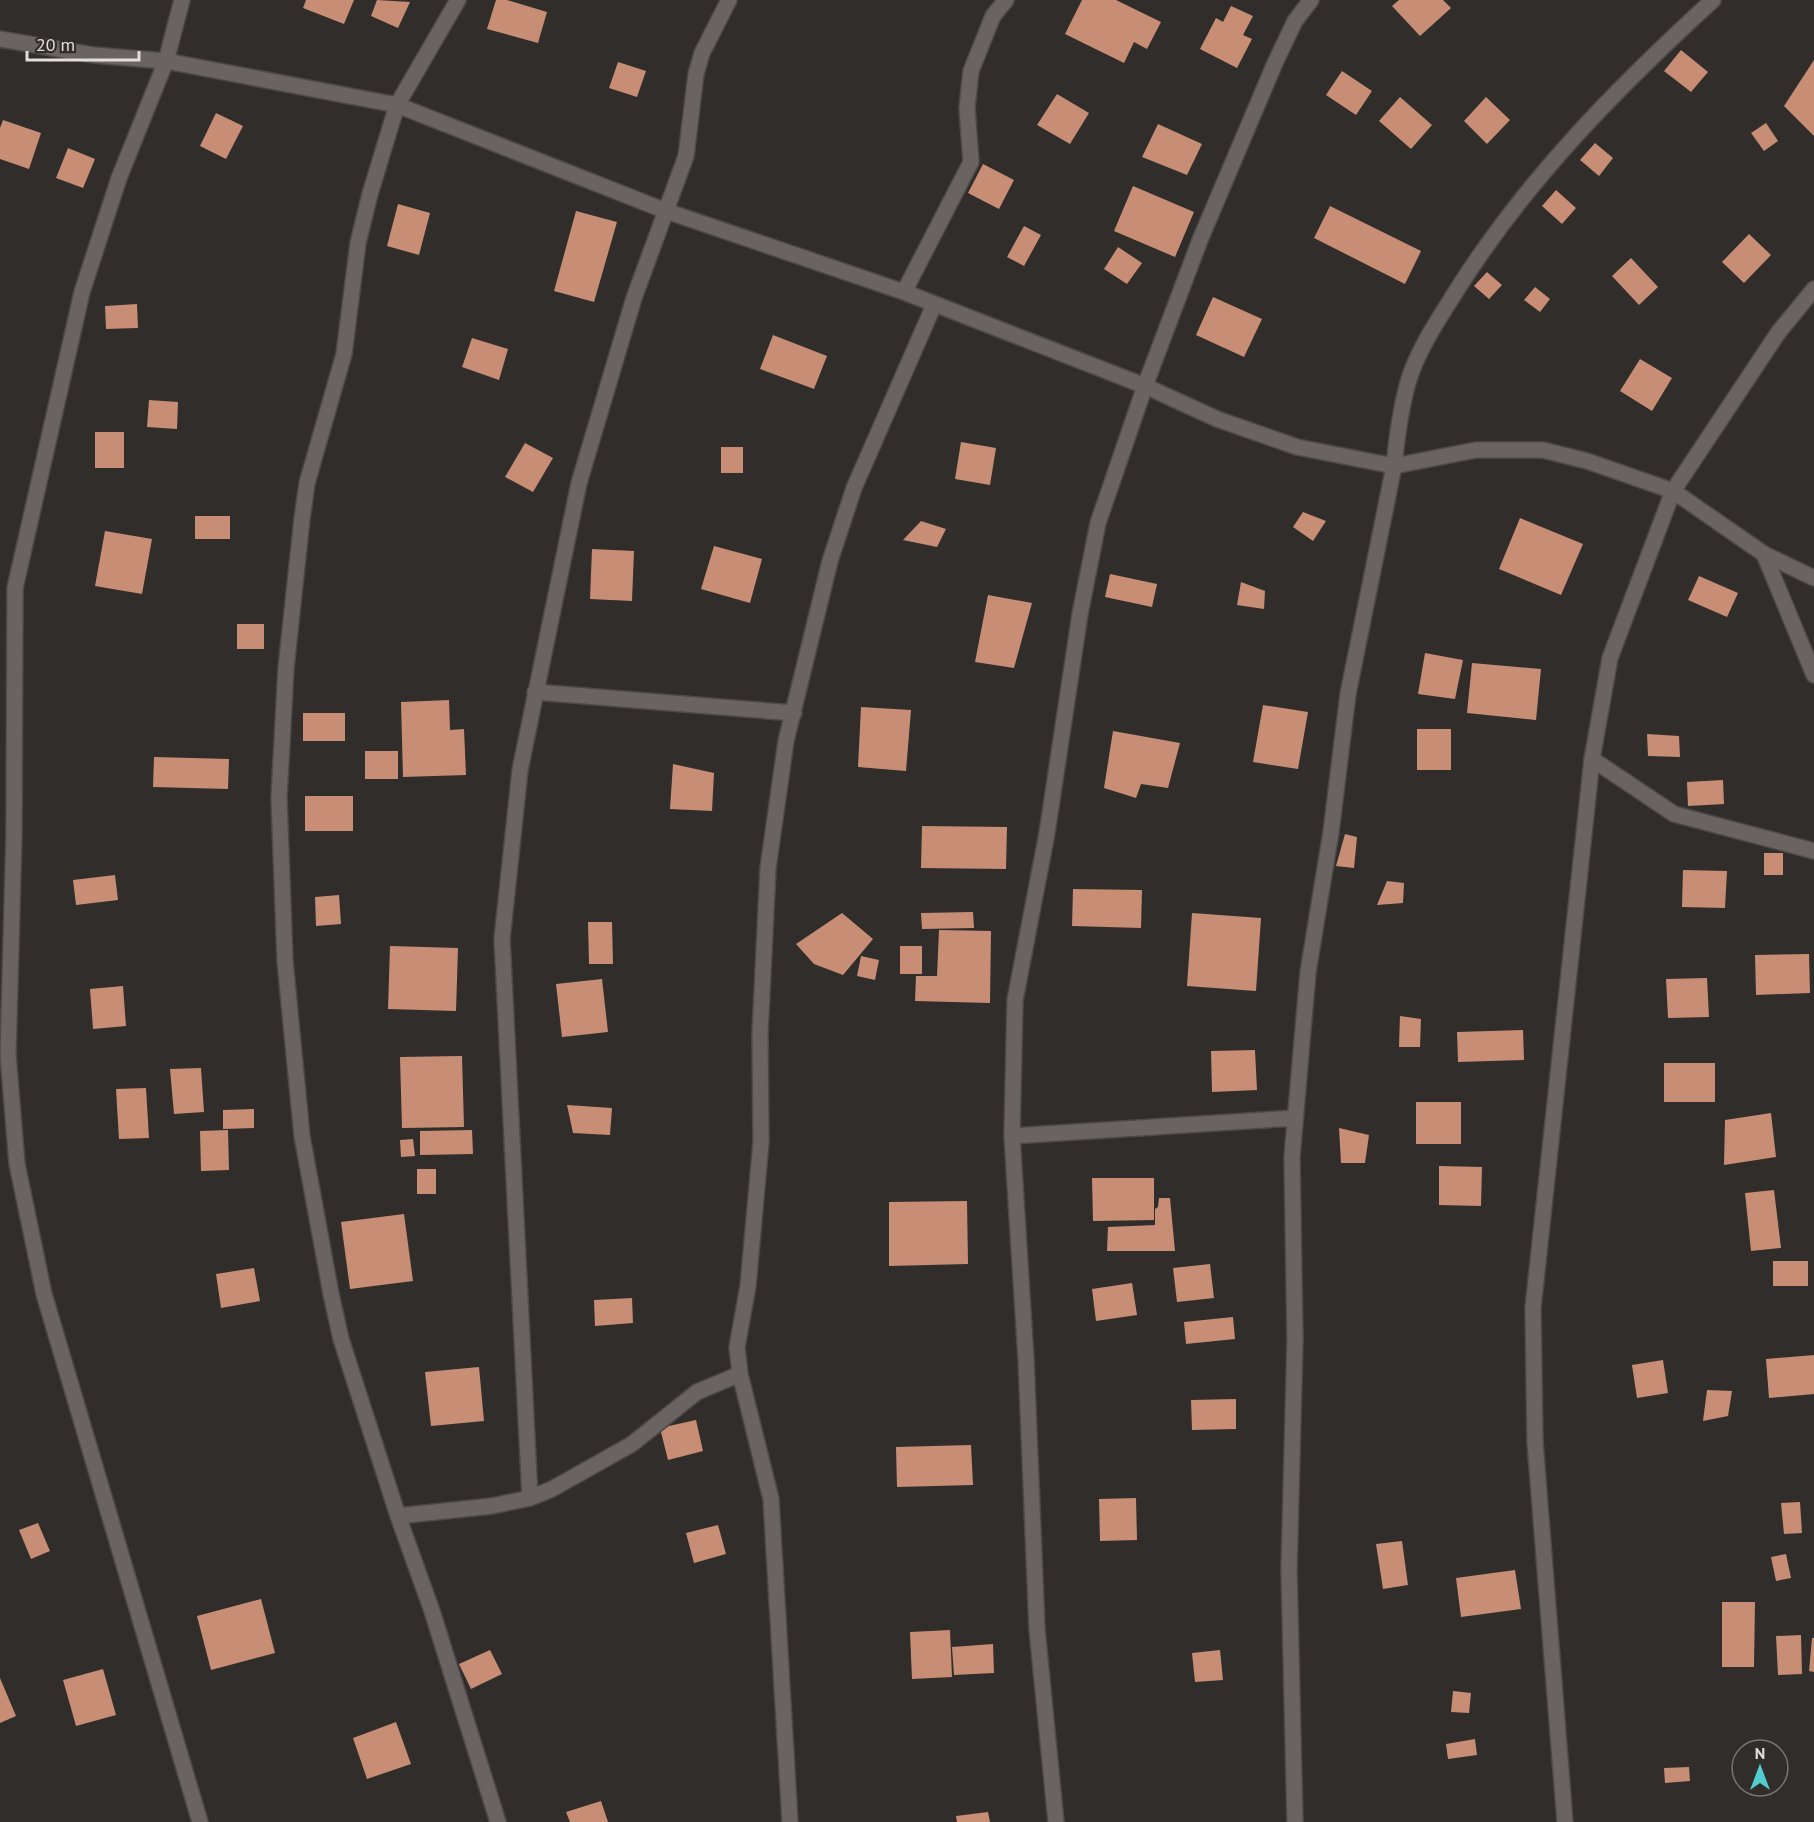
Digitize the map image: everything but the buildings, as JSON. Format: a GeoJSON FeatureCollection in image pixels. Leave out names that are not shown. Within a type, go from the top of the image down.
{"type":"FeatureCollection","features":[{"type":"Feature","properties":{"kind":"street"},"geometry":{"type":"LineString","coordinates":[[182,0],[166,61],[119,178],[82,292],[15,588],[14,834],[8,1054],[17,1164],[44,1294],[200,1822]]}},
{"type":"Feature","properties":{"kind":"street"},"geometry":{"type":"LineString","coordinates":[[458,0],[397,105],[358,243],[344,354],[307,483],[286,668],[279,798],[285,961],[302,1136],[341,1339],[398,1516],[432,1611],[498,1822]]}},
{"type":"Feature","properties":{"kind":"street"},"geometry":{"type":"LineString","coordinates":[[530,1498],[502,939],[520,770],[579,483],[634,298],[686,156],[696,74],[702,53],[729,0]]}},
{"type":"Feature","properties":{"kind":"street"},"geometry":{"type":"LineString","coordinates":[[904,292],[972,162],[972,139],[966,108],[972,71],[993,16],[1006,0]]}},
{"type":"Feature","properties":{"kind":"street"},"geometry":{"type":"LineString","coordinates":[[1056,1822],[1037,1629],[1026,1359],[1012,1136],[1015,1000],[1047,833],[1080,614],[1098,523],[1145,386],[1200,240],[1275,63],[1295,21],[1311,0]]}},
{"type":"Feature","properties":{"kind":"street"},"geometry":{"type":"LineString","coordinates":[[1295,1822],[1289,1570],[1295,1340],[1292,1222],[1295,1118],[1308,972],[1331,832],[1348,694],[1394,466],[1398,430],[1418,357],[1425,341],[1484,248],[1559,151],[1654,53],[1713,0]]}},
{"type":"Feature","properties":{"kind":"street"},"geometry":{"type":"LineString","coordinates":[[0,39],[93,55],[166,61],[397,105],[666,211],[904,292],[1145,386],[1217,419],[1296,447],[1394,466],[1476,450],[1543,450],[1587,461],[1673,491],[1764,554],[1814,578]]}},
{"type":"Feature","properties":{"kind":"street"},"geometry":{"type":"LineString","coordinates":[[1565,1822],[1535,1442],[1533,1308],[1592,759],[1610,658],[1673,491],[1778,333],[1814,289]]}},
{"type":"Feature","properties":{"kind":"street"},"geometry":{"type":"LineString","coordinates":[[790,1822],[771,1499],[740,1374],[737,1347],[748,1286],[761,1143],[760,1034],[768,868],[786,741],[830,561],[854,488],[934,305]]}},
{"type":"Feature","properties":{"kind":"street"},"geometry":{"type":"LineString","coordinates":[[1764,554],[1814,675]]}},
{"type":"Feature","properties":{"kind":"street"},"geometry":{"type":"LineString","coordinates":[[535,692],[794,713]]}},
{"type":"Feature","properties":{"kind":"street"},"geometry":{"type":"LineString","coordinates":[[1592,759],[1674,814],[1814,851]]}},
{"type":"Feature","properties":{"kind":"street"},"geometry":{"type":"LineString","coordinates":[[1012,1136],[1295,1118]]}},
{"type":"Feature","properties":{"kind":"street"},"geometry":{"type":"LineString","coordinates":[[398,1516],[492,1506],[530,1498],[588,1471],[632,1444],[697,1392],[740,1374]]}}]}
